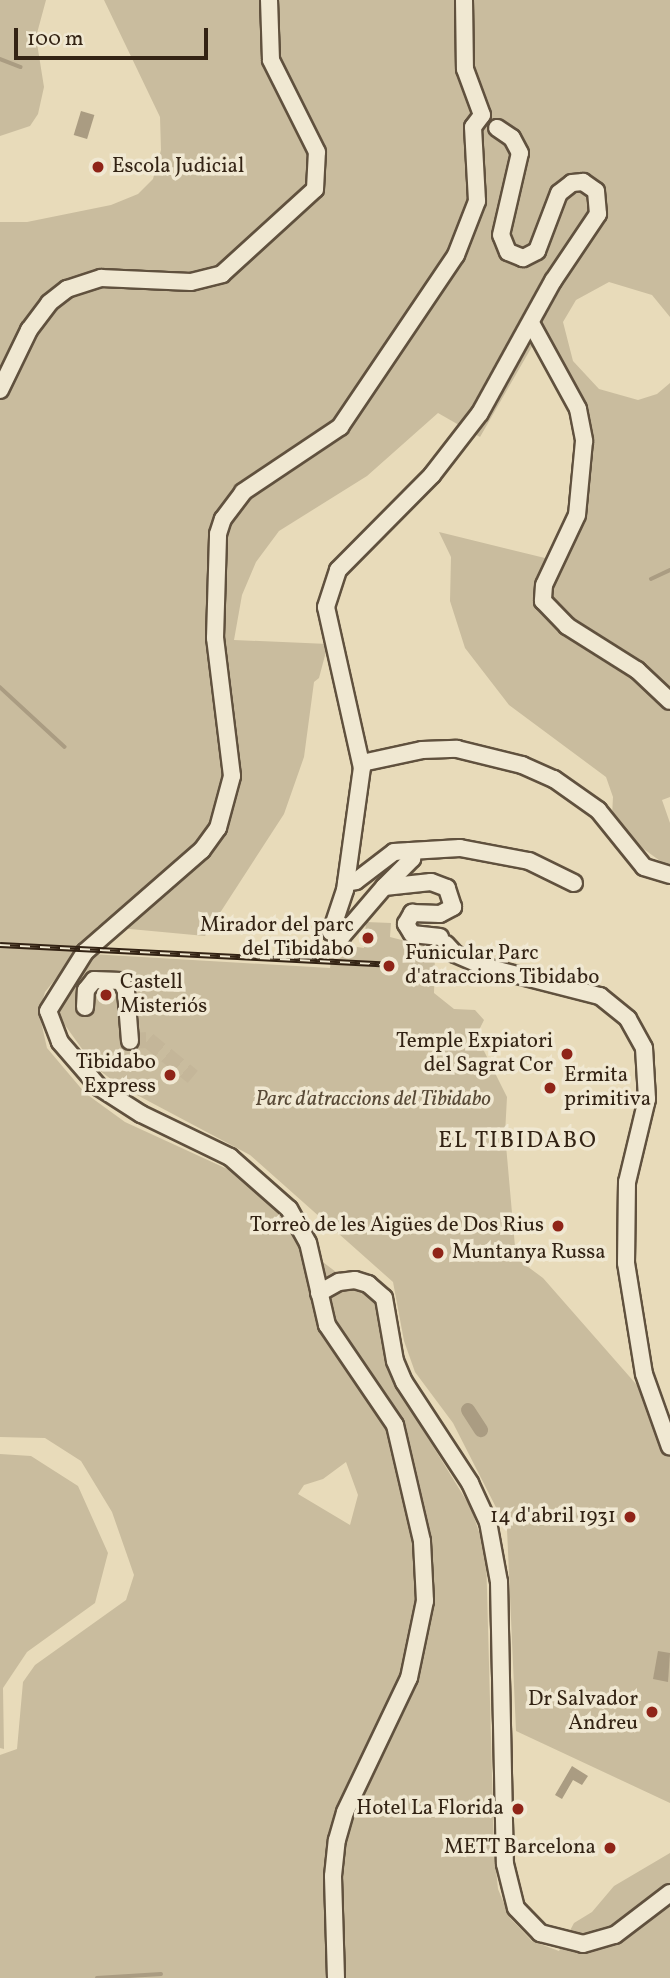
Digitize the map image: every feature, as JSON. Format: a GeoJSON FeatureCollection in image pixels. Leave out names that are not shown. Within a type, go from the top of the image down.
{"type":"FeatureCollection","features":[{"type":"Feature","properties":{"kind":"street"},"geometry":{"type":"LineString","coordinates":[[0,390],[29,330],[49,303],[67,289],[101,278],[191,282],[214,277],[236,265],[315,189],[317,152],[273,70],[269,0]]}},
{"type":"Feature","properties":{"kind":"street"},"geometry":{"type":"LineString","coordinates":[[464,0],[465,69],[482,115]]}},
{"type":"Feature","properties":{"kind":"street"},"geometry":{"type":"LineString","coordinates":[[410,850],[412,859],[358,913],[345,933],[335,937],[330,926],[346,883],[362,763],[328,622],[330,585],[352,554],[400,510],[481,413],[563,264],[595,220],[600,201],[588,184],[567,185],[556,199],[537,251],[523,258],[513,256],[504,248],[501,235],[520,153],[512,138],[497,128],[493,118],[482,115]]}},
{"type":"Feature","properties":{"kind":"street"},"geometry":{"type":"LineString","coordinates":[[335,1978],[333,1876],[337,1840],[345,1812],[409,1678],[425,1601],[422,1541],[395,1425],[378,1395],[342,1350],[327,1325],[306,1236],[285,1204],[230,1157],[141,1114],[99,1087],[60,1042],[48,1011],[91,945],[202,850],[218,828],[232,776],[215,638],[218,534],[223,519],[243,492],[340,427],[451,263],[477,201],[474,123],[482,115]]}},
{"type":"Feature","properties":{"kind":"street"},"geometry":{"type":"LineString","coordinates":[[476,135],[491,138],[497,128]]}},
{"type":"Feature","properties":{"kind":"street"},"geometry":{"type":"LineString","coordinates":[[531,323],[578,409],[584,441],[578,515],[544,585],[543,601],[566,626],[637,670],[670,701]]}},
{"type":"Feature","properties":{"kind":"street"},"geometry":{"type":"LineString","coordinates":[[362,763],[422,750],[457,749],[522,765],[554,779],[598,810],[644,867],[670,875]]}},
{"type":"Feature","properties":{"kind":"street"},"geometry":{"type":"LineString","coordinates":[[346,883],[356,881],[394,852],[460,848],[494,852],[529,861],[574,883]]}},
{"type":"Feature","properties":{"kind":"street"},"geometry":{"type":"LineString","coordinates":[[384,887],[421,881],[447,888],[454,901],[448,912],[412,913],[406,924],[412,934],[443,941],[470,961],[600,996],[628,1019],[644,1048],[647,1099],[626,1182],[626,1263],[644,1374],[670,1447]]}},
{"type":"Feature","properties":{"kind":"street"},"geometry":{"type":"LineString","coordinates":[[85,1007],[86,990],[94,980],[121,981],[126,991],[130,1041]]}},
{"type":"Feature","properties":{"kind":"street"},"geometry":{"type":"LineString","coordinates":[[319,1293],[338,1282],[355,1280],[368,1284],[384,1298],[395,1361],[404,1382],[470,1483],[488,1522],[499,1582],[505,1864],[516,1908],[540,1933],[561,1942],[583,1944],[615,1934],[670,1893]]}},
{"type":"Feature","properties":{"kind":"green space"},"geometry":{"type":"Polygon","coordinates":[[[0,0],[46,0],[36,37],[44,87],[38,114],[30,126],[0,136],[0,0]]]}},
{"type":"Feature","properties":{"kind":"green space"},"geometry":{"type":"Polygon","coordinates":[[[104,0],[670,0],[670,317],[652,295],[609,282],[576,300],[563,322],[573,361],[599,389],[638,400],[657,394],[670,383],[670,797],[662,800],[670,823],[670,868],[638,845],[612,816],[613,797],[606,777],[509,705],[465,648],[450,601],[451,557],[439,532],[549,559],[570,517],[578,444],[570,406],[534,343],[480,437],[438,413],[367,476],[279,531],[256,562],[242,595],[234,640],[328,644],[319,678],[314,682],[304,757],[284,814],[205,936],[98,926],[45,992],[39,1013],[47,1048],[85,1093],[125,1122],[236,1173],[285,1217],[302,1246],[349,1282],[367,1287],[378,1301],[387,1364],[399,1391],[471,1508],[486,1553],[494,1850],[498,1889],[510,1918],[532,1941],[559,1951],[574,1923],[592,1912],[614,1886],[670,1853],[670,1978],[0,1978],[0,1755],[17,1749],[23,1682],[35,1665],[126,1600],[134,1575],[112,1512],[81,1461],[45,1438],[0,1437],[0,222],[27,222],[111,205],[138,194],[153,179],[161,150],[160,117],[104,0]],[[346,1462],[323,1479],[304,1485],[298,1494],[350,1525],[358,1495],[346,1462]]]}},
{"type":"Feature","properties":{"kind":"green space","name":"Parc d'atraccions del Tibidabo"},"geometry":{"type":"Polygon","coordinates":[[[366,922],[391,923],[390,937],[429,947],[435,953],[434,993],[454,1009],[475,1010],[484,1020],[479,1030],[480,1043],[507,1097],[505,1134],[516,1258],[543,1278],[650,1400],[670,1453],[670,1803],[516,1731],[507,1529],[453,1423],[415,1372],[404,1341],[393,1282],[250,1155],[120,1086],[95,1067],[57,1014],[57,1007],[91,954],[330,968],[332,954],[355,956],[357,947],[364,948],[366,922]]]}},
{"type":"Feature","properties":{"kind":"green space"},"geometry":{"type":"Polygon","coordinates":[[[0,1454],[31,1456],[78,1486],[108,1553],[95,1603],[27,1652],[3,1688],[4,1749],[0,1748],[0,1454]]]}},
{"type":"Feature","properties":{"kind":"shaded area"},"geometry":{"type":"Polygon","coordinates":[[[81,111],[94,115],[87,139],[74,135],[81,111]]]}},
{"type":"Feature","properties":{"kind":"shaded area"},"geometry":{"type":"Polygon","coordinates":[[[658,1651],[670,1653],[668,1682],[653,1679],[658,1651]]]}},
{"type":"Feature","properties":{"kind":"shaded area"},"geometry":{"type":"Polygon","coordinates":[[[572,1766],[588,1776],[582,1785],[573,1780],[562,1799],[555,1795],[572,1766]]]}},
{"type":"Feature","properties":{"kind":"waterway"},"geometry":{"type":"LineString","coordinates":[[0,59],[21,67]]}},
{"type":"Feature","properties":{"kind":"waterway"},"geometry":{"type":"LineString","coordinates":[[651,579],[670,570]]}},
{"type":"Feature","properties":{"kind":"waterway"},"geometry":{"type":"LineString","coordinates":[[0,687],[65,747]]}},
{"type":"Feature","properties":{"kind":"waterway"},"geometry":{"type":"LineString","coordinates":[[468,1410],[481,1430]]}},
{"type":"Feature","properties":{"kind":"waterway"},"geometry":{"type":"LineString","coordinates":[[97,1978],[161,1974]]}},
{"type":"Feature","properties":{"kind":"tunnel"},"geometry":{"type":"LineString","coordinates":[[130,1041],[148,1040],[193,1077]]}},
{"type":"Feature","properties":{"kind":"railway"},"geometry":{"type":"LineString","coordinates":[[0,945],[381,964]]}},
{"type":"Feature","properties":{"kind":"place","name":"Escola Judicial"},"geometry":{"type":"Point","coordinates":[98,167]}},
{"type":"Feature","properties":{"kind":"place","name":"Mirador del parc del Tibidabo"},"geometry":{"type":"Point","coordinates":[368,938]}},
{"type":"Feature","properties":{"kind":"place","name":"Funicular Parc d'atraccions Tibidabo"},"geometry":{"type":"Point","coordinates":[389,966]}},
{"type":"Feature","properties":{"kind":"place","name":"Castell Misteriós"},"geometry":{"type":"Point","coordinates":[106,995]}},
{"type":"Feature","properties":{"kind":"place","name":"Temple Expiatori del Sagrat Cor"},"geometry":{"type":"Point","coordinates":[567,1054]}},
{"type":"Feature","properties":{"kind":"place","name":"Tibidabo Express"},"geometry":{"type":"Point","coordinates":[170,1075]}},
{"type":"Feature","properties":{"kind":"place","name":"Ermita primitiva"},"geometry":{"type":"Point","coordinates":[550,1088]}},
{"type":"Feature","properties":{"kind":"place","name":"Torreò de les Aigües de Dos Rius"},"geometry":{"type":"Point","coordinates":[558,1226]}},
{"type":"Feature","properties":{"kind":"place","name":"Muntanya Russa"},"geometry":{"type":"Point","coordinates":[438,1253]}},
{"type":"Feature","properties":{"kind":"place","name":"14 d'abril 1931"},"geometry":{"type":"Point","coordinates":[630,1517]}},
{"type":"Feature","properties":{"kind":"place","name":"Dr Salvador Andreu"},"geometry":{"type":"Point","coordinates":[652,1712]}},
{"type":"Feature","properties":{"kind":"place","name":"Hotel La Florida"},"geometry":{"type":"Point","coordinates":[518,1809]}},
{"type":"Feature","properties":{"kind":"place","name":"METT Barcelona"},"geometry":{"type":"Point","coordinates":[610,1848]}},
{"type":"Feature","properties":{"kind":"district","name":"EL TIBIDABO"},"geometry":{"type":"Point","coordinates":[518,1141]}}]}
